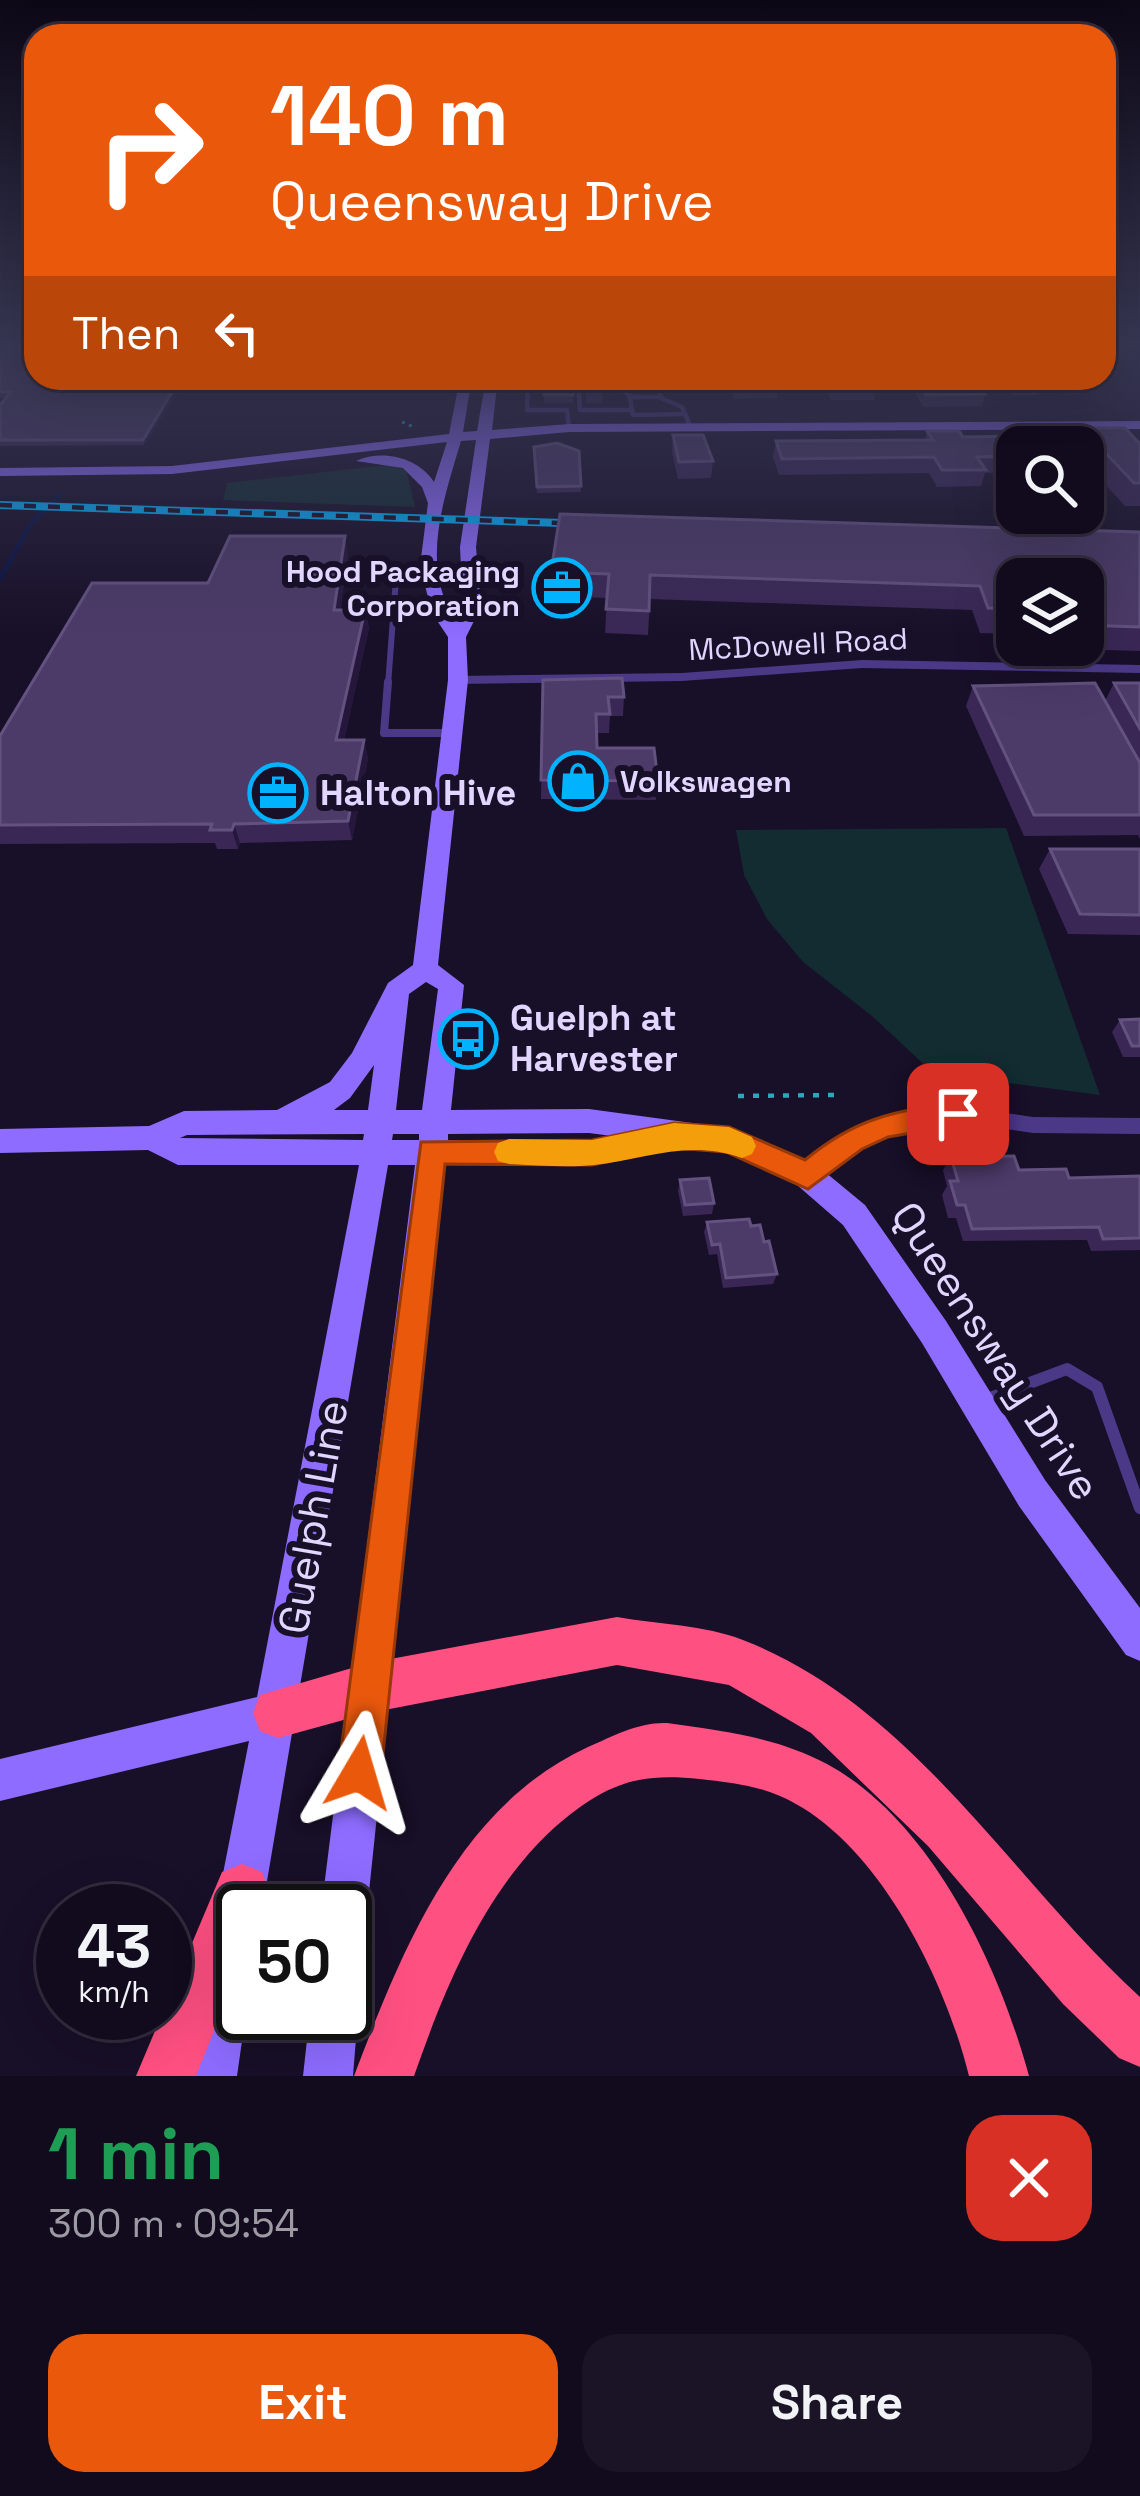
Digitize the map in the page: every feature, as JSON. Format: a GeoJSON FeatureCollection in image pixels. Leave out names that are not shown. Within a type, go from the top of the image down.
{"type":"FeatureCollection","features":[{"type":"Feature","properties":{"kind":"highway"},"geometry":{"type":"LineString","coordinates":[[278,1713],[369,1688],[617,1641],[736,1662],[829,1715],[947,1827],[1083,1984],[1140,2037]]}},
{"type":"Feature","properties":{"kind":"highway"},"geometry":{"type":"LineString","coordinates":[[384,2076],[408,2009],[439,1944],[492,1859],[554,1793],[648,1749],[745,1757],[824,1792],[890,1856],[947,1941],[990,2032],[1000,2076]]}},
{"type":"Feature","properties":{"kind":"highway"},"geometry":{"type":"LineString","coordinates":[[166,2076],[216,1955]]}},
{"type":"Feature","properties":{"kind":"main road"},"geometry":{"type":"LineString","coordinates":[[172,470],[381,444]]}},
{"type":"Feature","properties":{"kind":"main road"},"geometry":{"type":"LineString","coordinates":[[0,472],[206,473],[435,444]]}},
{"type":"Feature","properties":{"kind":"main road"},"geometry":{"type":"LineString","coordinates":[[453,444],[434,500],[426,553],[435,609],[457,637]]}},
{"type":"Feature","properties":{"kind":"main road"},"geometry":{"type":"LineString","coordinates":[[249,1123],[298,1114],[346,1087],[361,1068],[398,990],[425,969],[458,680],[457,637],[472,607],[468,547],[483,444]]}},
{"type":"Feature","properties":{"kind":"main road"},"geometry":{"type":"LineString","coordinates":[[479,473],[502,452],[525,444]]}},
{"type":"Feature","properties":{"kind":"main road"},"geometry":{"type":"LineString","coordinates":[[329,460],[409,464],[429,479],[434,500]]}},
{"type":"Feature","properties":{"kind":"main road","name":"Guelph Line"},"geometry":{"type":"LineString","coordinates":[[347,1884],[451,985],[425,969]]}},
{"type":"Feature","properties":{"kind":"main road","name":"Guelph Line"},"geometry":{"type":"LineString","coordinates":[[244,1884],[380,1138],[398,990]]}},
{"type":"Feature","properties":{"kind":"main road"},"geometry":{"type":"LineString","coordinates":[[0,1142],[152,1138],[184,1123],[249,1123],[380,1138]]}},
{"type":"Feature","properties":{"kind":"main road","name":"Queensway Drive"},"geometry":{"type":"LineString","coordinates":[[380,1138],[433,1137],[592,1153],[674,1135],[729,1140],[808,1176],[854,1215],[1032,1493],[1140,1641]]}},
{"type":"Feature","properties":{"kind":"main road"},"geometry":{"type":"LineString","coordinates":[[152,1138],[178,1153],[380,1138]]}},
{"type":"Feature","properties":{"kind":"main road"},"geometry":{"type":"LineString","coordinates":[[0,1780],[278,1713]]}},
{"type":"Feature","properties":{"kind":"main road","name":"Guelph Line"},"geometry":{"type":"LineString","coordinates":[[212,2076],[218,2040]]}},
{"type":"Feature","properties":{"kind":"main road"},"geometry":{"type":"LineString","coordinates":[[328,2076],[331,2040]]}},
{"type":"Feature","properties":{"kind":"street","name":"McDowell Road"},"geometry":{"type":"LineString","coordinates":[[458,680],[682,677],[862,664],[1140,669]]}},
{"type":"Feature","properties":{"kind":"street"},"geometry":{"type":"LineString","coordinates":[[808,1176],[851,1140],[920,1118],[958,1114],[1034,1125],[1140,1126]]}},
{"type":"Feature","properties":{"kind":"lane"},"geometry":{"type":"LineString","coordinates":[[397,565],[384,733],[452,733]]}},
{"type":"Feature","properties":{"kind":"lane"},"geometry":{"type":"LineString","coordinates":[[977,1403],[1067,1369],[1097,1387],[1140,1508]]}},
{"type":"Feature","properties":{"kind":"path"},"geometry":{"type":"LineString","coordinates":[[738,1096],[834,1095]]}},
{"type":"Feature","properties":{"kind":"green space"},"geometry":{"type":"Polygon","coordinates":[[[388,465],[406,469],[415,507],[223,500],[227,483],[388,465]]]}},
{"type":"Feature","properties":{"kind":"green space"},"geometry":{"type":"Polygon","coordinates":[[[1006,828],[1100,1095],[933,1073],[872,1016],[803,962],[767,919],[744,875],[736,830],[1006,828]]]}},
{"type":"Feature","properties":{"kind":"building"},"geometry":{"type":"Polygon","coordinates":[[[559,444],[579,451],[581,486],[537,487],[534,447],[559,444]]]}},
{"type":"Feature","properties":{"kind":"building"},"geometry":{"type":"Polygon","coordinates":[[[675,444],[706,444],[713,461],[679,462],[675,444]]]}},
{"type":"Feature","properties":{"kind":"building"},"geometry":{"type":"Polygon","coordinates":[[[777,444],[996,444],[996,457],[977,457],[986,470],[942,470],[934,457],[782,459],[777,444]]]}},
{"type":"Feature","properties":{"kind":"building"},"geometry":{"type":"Polygon","coordinates":[[[1104,444],[1140,444],[1140,483],[1134,483],[1104,451],[1104,444]]]}},
{"type":"Feature","properties":{"kind":"building"},"geometry":{"type":"Polygon","coordinates":[[[560,514],[996,528],[996,534],[1140,532],[1140,627],[1104,626],[1104,558],[996,558],[996,608],[988,608],[980,586],[650,575],[649,611],[606,609],[609,574],[551,572],[560,514]]]}},
{"type":"Feature","properties":{"kind":"building"},"geometry":{"type":"Polygon","coordinates":[[[230,536],[345,536],[334,610],[365,610],[336,740],[364,740],[348,821],[234,824],[232,830],[210,830],[212,824],[0,825],[0,736],[92,583],[208,583],[230,536]]]}},
{"type":"Feature","properties":{"kind":"building"},"geometry":{"type":"Polygon","coordinates":[[[622,678],[624,697],[608,697],[610,714],[596,714],[597,748],[654,748],[658,781],[541,780],[543,680],[622,678]]]}},
{"type":"Feature","properties":{"kind":"building"},"geometry":{"type":"Polygon","coordinates":[[[1095,683],[1140,763],[1140,815],[1034,815],[973,686],[1095,683]]]}},
{"type":"Feature","properties":{"kind":"building"},"geometry":{"type":"Polygon","coordinates":[[[1114,683],[1140,683],[1140,729],[1114,683]]]}},
{"type":"Feature","properties":{"kind":"building"},"geometry":{"type":"Polygon","coordinates":[[[1050,849],[1140,849],[1140,915],[1080,914],[1050,849]]]}},
{"type":"Feature","properties":{"kind":"building"},"geometry":{"type":"Polygon","coordinates":[[[1140,1019],[1140,1046],[1132,1046],[1120,1020],[1140,1019]]]}},
{"type":"Feature","properties":{"kind":"building"},"geometry":{"type":"Polygon","coordinates":[[[1014,1156],[1019,1170],[1066,1169],[1069,1178],[1140,1176],[1140,1238],[1103,1239],[1099,1227],[972,1229],[965,1205],[957,1205],[950,1181],[958,1181],[951,1157],[1014,1156]]]}},
{"type":"Feature","properties":{"kind":"building"},"geometry":{"type":"Polygon","coordinates":[[[709,1178],[714,1203],[685,1205],[680,1180],[709,1178]]]}},
{"type":"Feature","properties":{"kind":"building"},"geometry":{"type":"Polygon","coordinates":[[[749,1219],[751,1226],[760,1225],[764,1242],[769,1241],[777,1274],[726,1278],[720,1244],[712,1245],[707,1222],[749,1219]]]}},
{"type":"Feature","properties":{"kind":"waterway"},"geometry":{"type":"LineString","coordinates":[[0,579],[30,525],[60,495]]}},
{"type":"Feature","properties":{"kind":"railway"},"geometry":{"type":"LineString","coordinates":[[0,505],[594,524]]}},
{"type":"Feature","properties":{"kind":"slow traffic"},"geometry":{"type":"LineString","coordinates":[[509,1152],[592,1153],[674,1135],[729,1140],[742,1146]]}},
{"type":"Feature","properties":{"kind":"place","name":"Hood Packaging Corporation"},"geometry":{"type":"Point","coordinates":[562,588]}},
{"type":"Feature","properties":{"kind":"place","name":"Volkswagen"},"geometry":{"type":"Point","coordinates":[578,781]}},
{"type":"Feature","properties":{"kind":"place","name":"Halton Hive"},"geometry":{"type":"Point","coordinates":[278,793]}},
{"type":"Feature","properties":{"kind":"place","name":"Guelph at Harvester"},"geometry":{"type":"Point","coordinates":[468,1039]}},
{"type":"Feature","properties":{"kind":"route"},"geometry":{"type":"LineString","coordinates":[[359,1773],[431,1151],[592,1153],[674,1135],[729,1140],[808,1176],[851,1140],[885,1126],[958,1114]]}}]}
